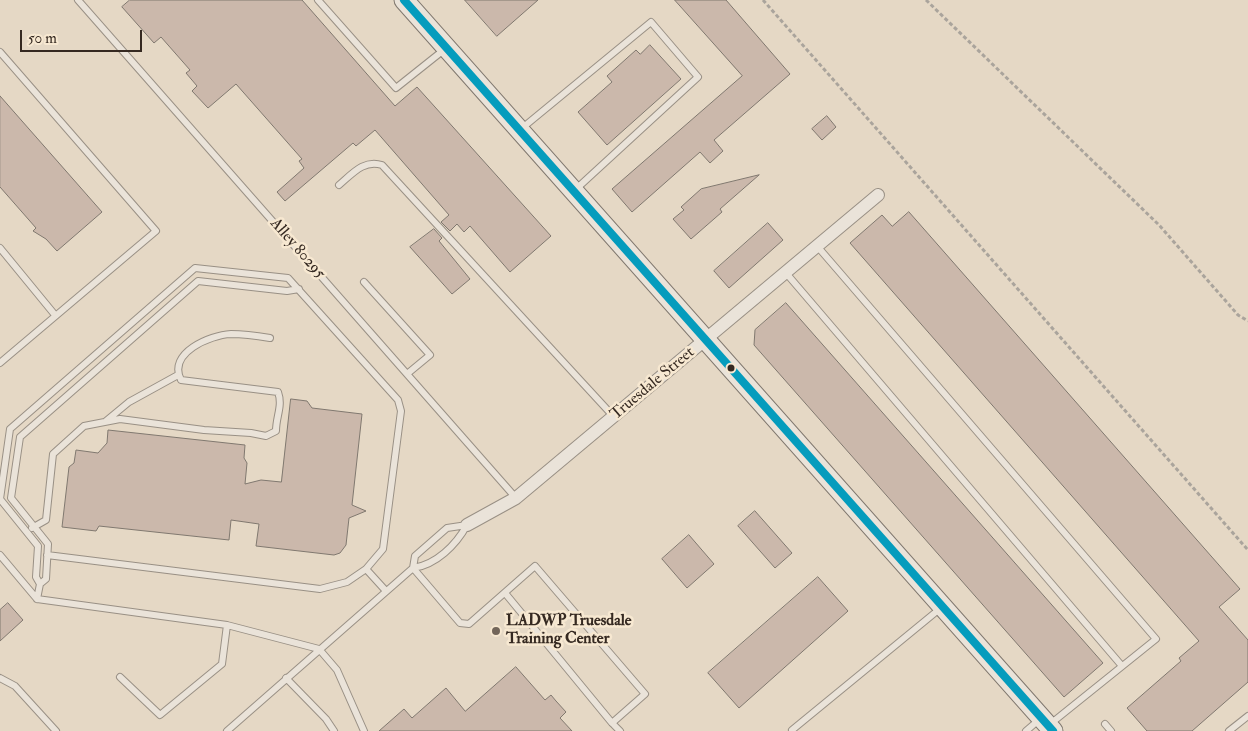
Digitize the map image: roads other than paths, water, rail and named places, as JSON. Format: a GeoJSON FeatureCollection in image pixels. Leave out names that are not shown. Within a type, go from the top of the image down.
{"type":"FeatureCollection","features":[{"type":"Feature","properties":{"kind":"main road"},"geometry":{"type":"LineString","coordinates":[[404,0],[1047,725]]}},
{"type":"Feature","properties":{"kind":"street","name":"Truesdale Street"},"geometry":{"type":"LineString","coordinates":[[467,525],[516,498],[878,196]]}},
{"type":"Feature","properties":{"kind":"lane","name":"Alley 80295"},"geometry":{"type":"LineString","coordinates":[[78,0],[516,498]]}},
{"type":"Feature","properties":{"kind":"lane"},"geometry":{"type":"LineString","coordinates":[[318,0],[396,88],[446,48]]}},
{"type":"Feature","properties":{"kind":"lane"},"geometry":{"type":"LineString","coordinates":[[520,130],[651,22],[698,77],[574,191]]}},
{"type":"Feature","properties":{"kind":"lane"},"geometry":{"type":"LineString","coordinates":[[0,52],[156,232],[0,363]]}},
{"type":"Feature","properties":{"kind":"lane"},"geometry":{"type":"LineString","coordinates":[[339,185],[364,164],[373,162],[382,165],[614,417]]}},
{"type":"Feature","properties":{"kind":"lane"},"geometry":{"type":"LineString","coordinates":[[818,246],[1156,638],[1047,725],[1026,731]]}},
{"type":"Feature","properties":{"kind":"lane"},"geometry":{"type":"LineString","coordinates":[[0,248],[55,316]]}},
{"type":"Feature","properties":{"kind":"lane"},"geometry":{"type":"LineString","coordinates":[[40,584],[36,577],[38,546],[0,499],[10,429],[195,268],[288,278],[398,400],[401,411],[383,548],[366,569],[347,582],[320,589],[47,555]]}},
{"type":"Feature","properties":{"kind":"lane"},"geometry":{"type":"LineString","coordinates":[[786,273],[1122,666]]}},
{"type":"Feature","properties":{"kind":"lane"},"geometry":{"type":"LineString","coordinates":[[37,599],[40,584],[46,578],[48,544],[11,498],[20,437],[198,281],[287,292],[299,289]]}},
{"type":"Feature","properties":{"kind":"lane"},"geometry":{"type":"LineString","coordinates":[[364,282],[430,355],[407,374]]}},
{"type":"Feature","properties":{"kind":"lane"},"geometry":{"type":"LineString","coordinates":[[27,532],[46,520],[53,454],[84,426],[120,419],[204,430],[251,432],[266,436],[276,431],[276,419],[281,402],[278,392],[181,380],[178,375],[178,364],[183,355],[212,337],[231,334],[270,338]]}},
{"type":"Feature","properties":{"kind":"lane"},"geometry":{"type":"LineString","coordinates":[[105,422],[129,402],[178,375]]}},
{"type":"Feature","properties":{"kind":"lane"},"geometry":{"type":"LineString","coordinates":[[412,568],[415,556],[448,528],[467,525]]}},
{"type":"Feature","properties":{"kind":"lane"},"geometry":{"type":"LineString","coordinates":[[227,731],[412,568],[426,566],[458,542],[467,525]]}},
{"type":"Feature","properties":{"kind":"lane"},"geometry":{"type":"LineString","coordinates":[[0,555],[37,599],[227,625],[319,649],[337,670],[364,731]]}},
{"type":"Feature","properties":{"kind":"lane"},"geometry":{"type":"LineString","coordinates":[[412,568],[460,623],[469,624],[535,566],[645,694],[612,723]]}},
{"type":"Feature","properties":{"kind":"lane"},"geometry":{"type":"LineString","coordinates":[[366,569],[386,591]]}},
{"type":"Feature","properties":{"kind":"lane"},"geometry":{"type":"LineString","coordinates":[[504,593],[620,731]]}},
{"type":"Feature","properties":{"kind":"lane"},"geometry":{"type":"LineString","coordinates":[[792,730],[942,606]]}},
{"type":"Feature","properties":{"kind":"lane"},"geometry":{"type":"LineString","coordinates":[[120,677],[160,715],[222,664],[227,625]]}},
{"type":"Feature","properties":{"kind":"lane"},"geometry":{"type":"LineString","coordinates":[[0,678],[15,686],[56,731]]}},
{"type":"Feature","properties":{"kind":"lane"},"geometry":{"type":"LineString","coordinates":[[286,678],[326,719],[334,731]]}},
{"type":"Feature","properties":{"kind":"lane"},"geometry":{"type":"LineString","coordinates":[[1229,731],[1248,716]]}},
{"type":"Feature","properties":{"kind":"lane"},"geometry":{"type":"LineString","coordinates":[[1105,724],[1111,731]]}},
{"type":"Feature","properties":{"kind":"place","name":"LADWP Truesdale Training Center"},"geometry":{"type":"Point","coordinates":[496,631]}}]}
